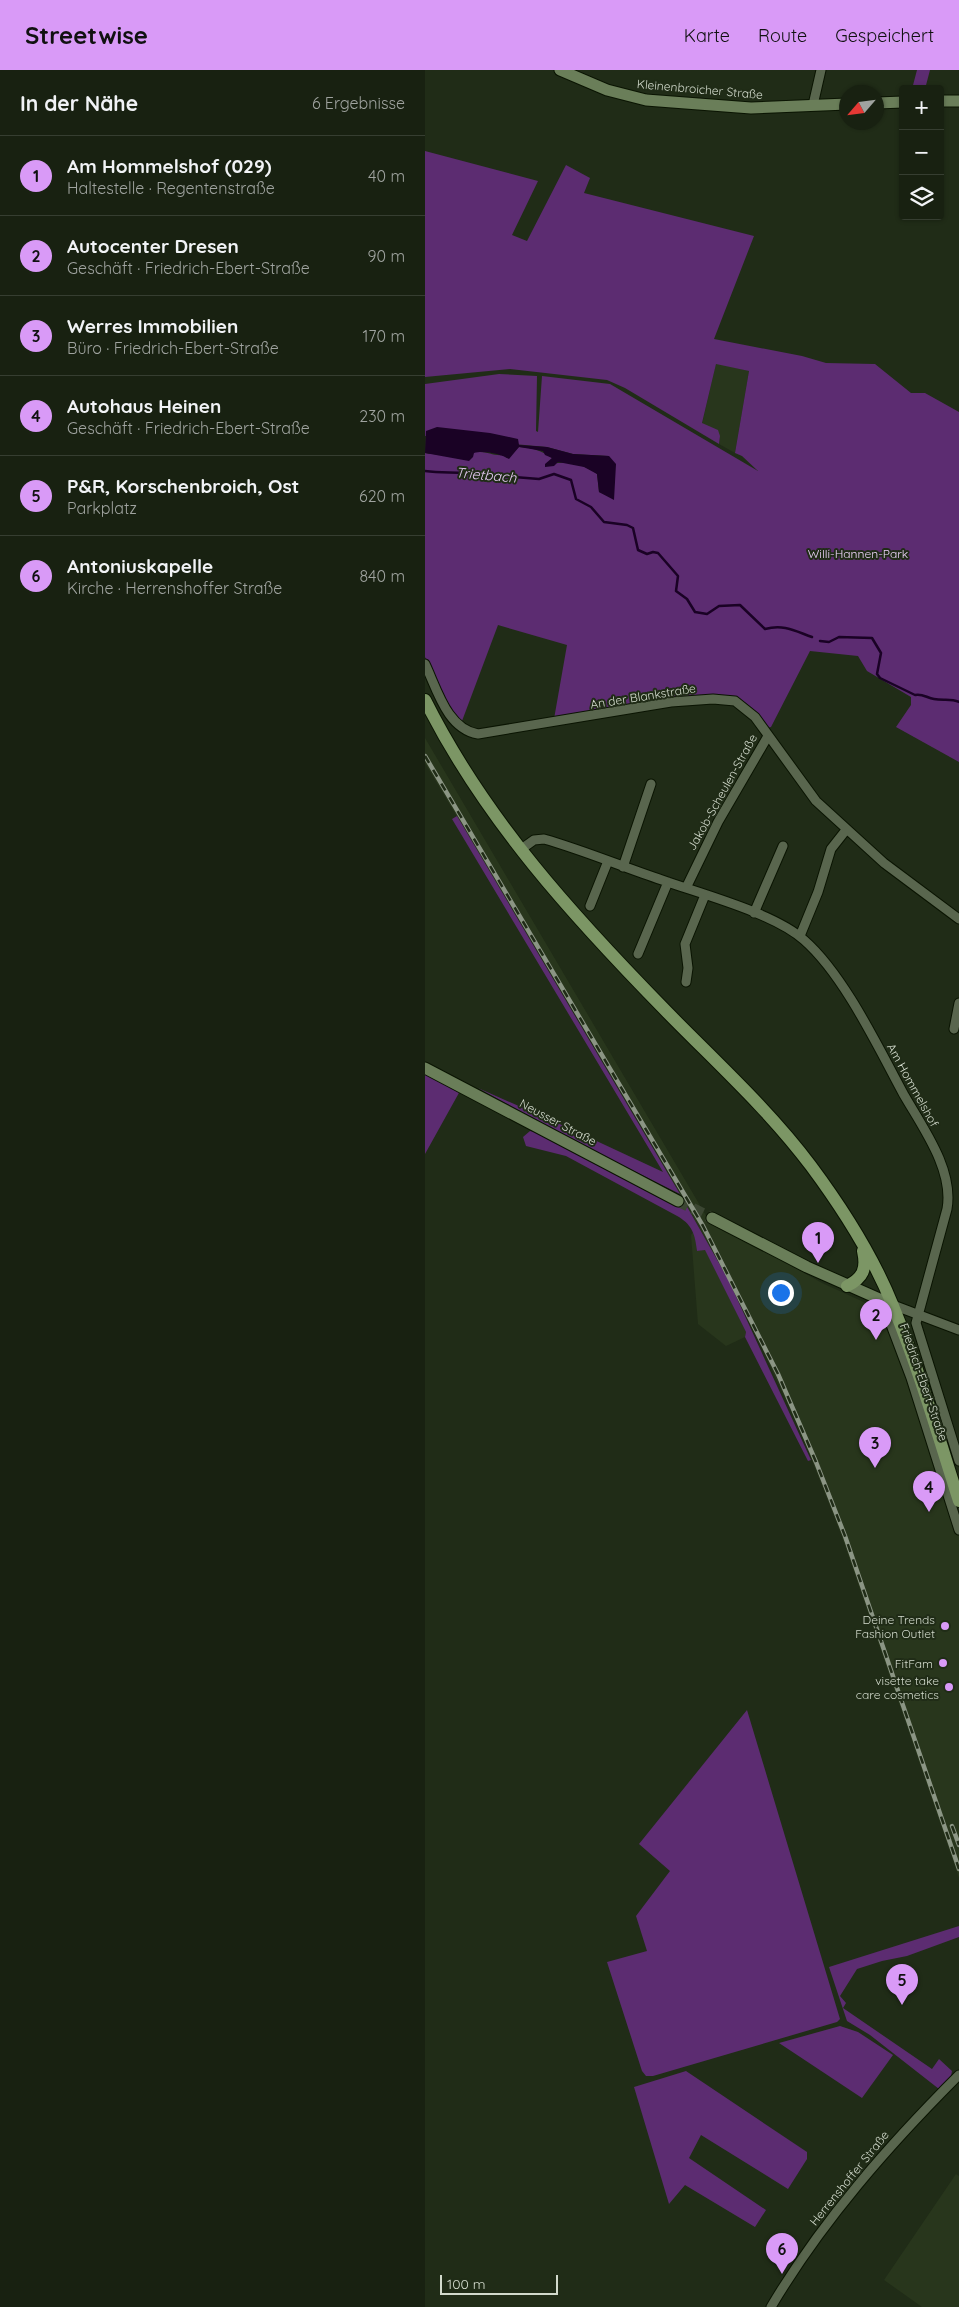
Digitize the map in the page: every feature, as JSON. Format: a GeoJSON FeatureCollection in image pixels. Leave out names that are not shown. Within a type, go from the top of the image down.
{"type":"FeatureCollection","features":[{"type":"Feature","properties":{"kind":"main road"},"geometry":{"type":"LineString","coordinates":[[425,700],[467,774],[520,850],[597,940],[776,1124],[814,1170],[860,1242],[916,1367],[959,1500]]}},
{"type":"Feature","properties":{"kind":"main road"},"geometry":{"type":"LineString","coordinates":[[847,1286],[860,1278],[864,1271],[864,1256],[860,1242]]}},
{"type":"Feature","properties":{"kind":"street","name":"Kleinenbroicher Straße"},"geometry":{"type":"LineString","coordinates":[[559,70],[607,90],[646,100],[746,108],[839,104]]}},
{"type":"Feature","properties":{"kind":"street"},"geometry":{"type":"LineString","coordinates":[[813,105],[821,70]]}},
{"type":"Feature","properties":{"kind":"street"},"geometry":{"type":"LineString","coordinates":[[944,101],[959,101]]}},
{"type":"Feature","properties":{"kind":"street"},"geometry":{"type":"LineString","coordinates":[[884,103],[899,102]]}},
{"type":"Feature","properties":{"kind":"street","name":"An der Blankstraße"},"geometry":{"type":"LineString","coordinates":[[425,664],[454,720],[462,729],[474,733],[488,734],[671,702],[722,699],[735,701],[755,717],[809,794],[846,830],[908,882],[959,919]]}},
{"type":"Feature","properties":{"kind":"street","name":"Jakob-Scheulen-Straße"},"geometry":{"type":"LineString","coordinates":[[686,888],[718,822],[768,736]]}},
{"type":"Feature","properties":{"kind":"street"},"geometry":{"type":"LineString","coordinates":[[623,867],[651,784]]}},
{"type":"Feature","properties":{"kind":"street"},"geometry":{"type":"LineString","coordinates":[[800,936],[818,892],[831,849],[846,830]]}},
{"type":"Feature","properties":{"kind":"street","name":"Am Hommelshof"},"geometry":{"type":"LineString","coordinates":[[520,850],[534,840],[542,839],[754,913],[786,927],[800,936],[815,951],[841,985],[891,1071],[937,1155],[949,1199]]}},
{"type":"Feature","properties":{"kind":"street"},"geometry":{"type":"LineString","coordinates":[[754,913],[783,846]]}},
{"type":"Feature","properties":{"kind":"street"},"geometry":{"type":"LineString","coordinates":[[590,906],[608,862]]}},
{"type":"Feature","properties":{"kind":"street"},"geometry":{"type":"LineString","coordinates":[[638,954],[668,882]]}},
{"type":"Feature","properties":{"kind":"street"},"geometry":{"type":"LineString","coordinates":[[685,982],[688,968],[685,944],[705,895]]}},
{"type":"Feature","properties":{"kind":"street"},"geometry":{"type":"LineString","coordinates":[[954,1029],[959,1004]]}},
{"type":"Feature","properties":{"kind":"street","name":"Neusser Straße"},"geometry":{"type":"LineString","coordinates":[[425,1068],[679,1201]]}},
{"type":"Feature","properties":{"kind":"street"},"geometry":{"type":"LineString","coordinates":[[917,1314],[949,1199],[959,1198]]}},
{"type":"Feature","properties":{"kind":"street"},"geometry":{"type":"LineString","coordinates":[[712,1218],[847,1286],[959,1330]]}},
{"type":"Feature","properties":{"kind":"street","name":"Friedrich-Ebert-Straße"},"geometry":{"type":"LineString","coordinates":[[887,1303],[959,1530]]}},
{"type":"Feature","properties":{"kind":"street","name":"Friedrich-Ebert-Straße"},"geometry":{"type":"LineString","coordinates":[[917,1314],[917,1327],[959,1461]]}},
{"type":"Feature","properties":{"kind":"street","name":"Herrenshoffer Straße"},"geometry":{"type":"LineString","coordinates":[[771,2307],[798,2264],[871,2169],[959,2075]]}},
{"type":"Feature","properties":{"kind":"shaded area"},"geometry":{"type":"Polygon","coordinates":[[[716,363],[749,371],[735,453],[719,444],[720,436],[702,424],[716,363]]]}},
{"type":"Feature","properties":{"kind":"shaded area"},"geometry":{"type":"Polygon","coordinates":[[[437,427],[490,433],[518,439],[519,445],[547,447],[573,454],[609,456],[616,464],[614,500],[599,492],[597,474],[584,467],[558,462],[554,466],[545,467],[545,464],[552,458],[545,455],[543,451],[519,447],[509,459],[492,453],[478,452],[474,453],[469,461],[425,453],[426,431],[437,427]]]}},
{"type":"Feature","properties":{"kind":"shaded area"},"geometry":{"type":"Polygon","coordinates":[[[425,738],[708,1219],[822,1283],[879,1309],[888,1323],[959,1534],[959,1878],[841,1534],[802,1435],[761,1346],[728,1279],[644,1130],[425,763],[425,738]]]}},
{"type":"Feature","properties":{"kind":"shaded area"},"geometry":{"type":"Polygon","coordinates":[[[694,1231],[697,1251],[705,1249],[746,1332],[745,1337],[726,1346],[698,1324],[691,1235],[694,1231]]]}},
{"type":"Feature","properties":{"kind":"shaded area"},"geometry":{"type":"Polygon","coordinates":[[[956,2174],[959,2176],[959,2307],[922,2307],[884,2280],[956,2174]]]}},
{"type":"Feature","properties":{"kind":"green space"},"geometry":{"type":"Polygon","coordinates":[[[917,70],[930,70],[926,85],[913,85],[917,70]]]}},
{"type":"Feature","properties":{"kind":"green space","name":"Willi-Hannen-Park"},"geometry":{"type":"Polygon","coordinates":[[[425,151],[538,181],[512,235],[527,241],[566,165],[590,178],[584,193],[754,236],[714,339],[802,356],[826,363],[875,364],[911,393],[925,393],[959,412],[959,762],[896,727],[911,705],[911,697],[867,671],[858,656],[810,651],[771,727],[767,728],[756,713],[744,702],[730,696],[721,695],[554,719],[567,645],[498,625],[462,721],[457,720],[443,696],[425,657],[425,453],[483,452],[503,455],[507,458],[519,447],[532,449],[552,458],[547,465],[573,463],[592,470],[597,474],[599,492],[614,499],[609,456],[573,454],[547,447],[425,436],[425,384],[499,374],[537,376],[536,431],[538,432],[542,376],[610,384],[758,471],[742,456],[735,453],[749,371],[716,364],[702,423],[718,430],[720,436],[719,444],[625,388],[607,380],[510,369],[425,377],[425,151]]]}},
{"type":"Feature","properties":{"kind":"green space"},"geometry":{"type":"Polygon","coordinates":[[[457,816],[680,1194],[586,1147],[478,1088],[663,1172],[452,819],[457,816]]]}},
{"type":"Feature","properties":{"kind":"green space"},"geometry":{"type":"Polygon","coordinates":[[[425,1072],[460,1091],[425,1154],[425,1072]]]}},
{"type":"Feature","properties":{"kind":"green space"},"geometry":{"type":"Polygon","coordinates":[[[530,1131],[536,1132],[682,1206],[681,1196],[728,1279],[811,1460],[808,1461],[745,1337],[746,1332],[705,1250],[697,1251],[690,1227],[679,1217],[566,1156],[526,1146],[523,1137],[530,1131]]]}},
{"type":"Feature","properties":{"kind":"green space"},"geometry":{"type":"Polygon","coordinates":[[[747,1710],[840,2019],[837,2022],[653,2076],[646,2076],[642,2071],[607,1962],[647,1951],[636,1916],[670,1871],[639,1844],[747,1710]]]}},
{"type":"Feature","properties":{"kind":"green space"},"geometry":{"type":"Polygon","coordinates":[[[959,1926],[959,1937],[907,1956],[857,1969],[840,1996],[846,2003],[843,2008],[932,2069],[939,2059],[952,2071],[951,2076],[939,2089],[870,2035],[847,2021],[829,1967],[959,1926]]]}},
{"type":"Feature","properties":{"kind":"green space"},"geometry":{"type":"Polygon","coordinates":[[[840,2026],[858,2032],[893,2055],[862,2098],[779,2043],[840,2026]]]}},
{"type":"Feature","properties":{"kind":"green space"},"geometry":{"type":"Polygon","coordinates":[[[686,2071],[807,2152],[807,2159],[788,2189],[701,2135],[689,2158],[766,2210],[755,2227],[685,2185],[669,2204],[634,2087],[686,2071]]]}},
{"type":"Feature","properties":{"kind":"waterway","name":"Trietbach"},"geometry":{"type":"LineString","coordinates":[[425,471],[539,479],[554,474],[571,480],[576,499],[591,507],[604,522],[627,525],[633,528],[638,550],[647,554],[658,553],[678,576],[676,591],[687,599],[695,612],[707,614],[719,606],[740,605],[765,629],[784,628],[812,637]]}},
{"type":"Feature","properties":{"kind":"waterway","name":"Trietbach"},"geometry":{"type":"LineString","coordinates":[[820,641],[829,642],[839,637],[872,638],[881,653],[877,674],[880,678],[915,695],[959,702]]}},
{"type":"Feature","properties":{"kind":"tunnel"},"geometry":{"type":"LineString","coordinates":[[678,1201],[712,1218]]}},
{"type":"Feature","properties":{"kind":"railway"},"geometry":{"type":"LineString","coordinates":[[425,756],[703,1226],[778,1374],[845,1536],[959,1869]]}},
{"type":"Feature","properties":{"kind":"railway"},"geometry":{"type":"LineString","coordinates":[[952,1826],[959,1845]]}},
{"type":"Feature","properties":{"kind":"place","name":"Am Hommelshof (029)"},"geometry":{"type":"Point","coordinates":[818,1263]}},
{"type":"Feature","properties":{"kind":"place","name":"Autocenter Dresen"},"geometry":{"type":"Point","coordinates":[876,1340]}},
{"type":"Feature","properties":{"kind":"place","name":"Werres Immobilien"},"geometry":{"type":"Point","coordinates":[875,1468]}},
{"type":"Feature","properties":{"kind":"place","name":"Autohaus Heinen"},"geometry":{"type":"Point","coordinates":[929,1512]}},
{"type":"Feature","properties":{"kind":"place","name":"Deine Trends Fashion Outlet"},"geometry":{"type":"Point","coordinates":[945,1626]}},
{"type":"Feature","properties":{"kind":"place","name":"FitFam"},"geometry":{"type":"Point","coordinates":[943,1663]}},
{"type":"Feature","properties":{"kind":"place","name":"visette take care cosmetics"},"geometry":{"type":"Point","coordinates":[949,1687]}},
{"type":"Feature","properties":{"kind":"place","name":"P&R, Korschenbroich, Ost"},"geometry":{"type":"Point","coordinates":[902,2005]}},
{"type":"Feature","properties":{"kind":"place","name":"Antoniuskapelle"},"geometry":{"type":"Point","coordinates":[782,2274]}}]}
